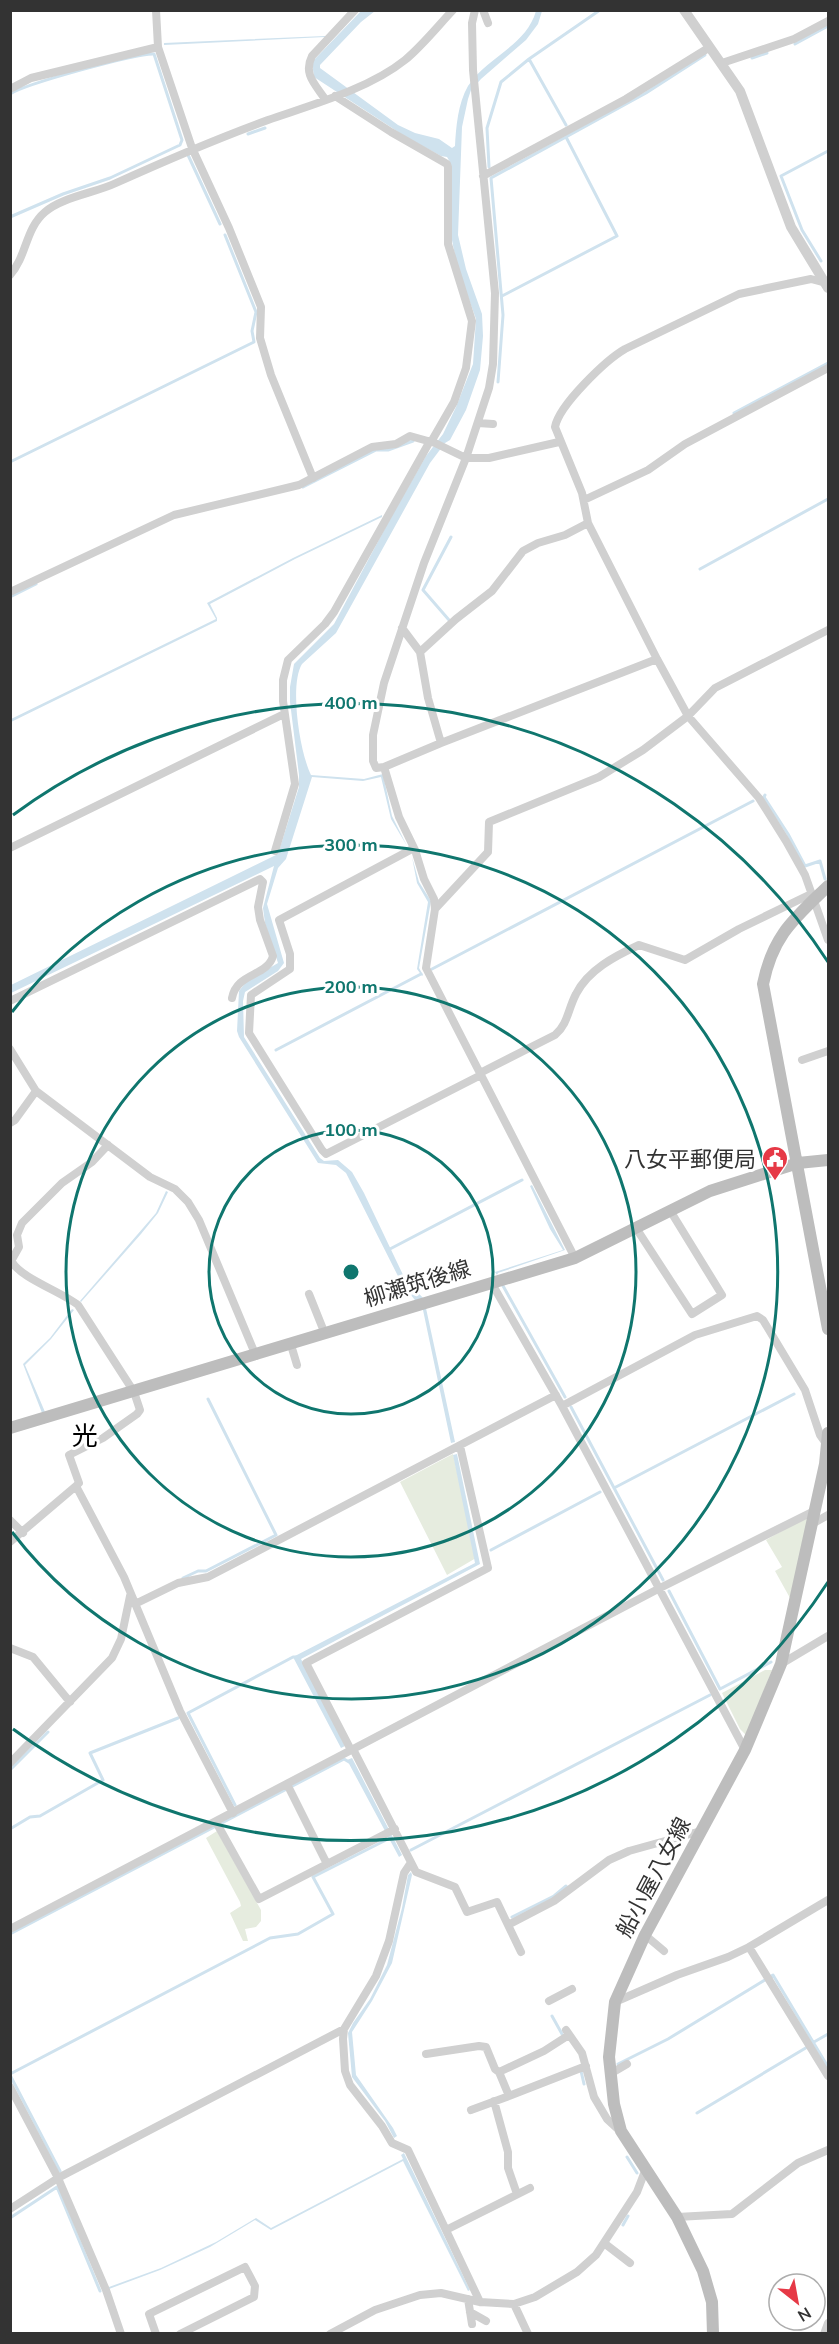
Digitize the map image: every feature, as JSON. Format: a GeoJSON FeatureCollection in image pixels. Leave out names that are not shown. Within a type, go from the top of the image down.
{"type":"FeatureCollection","features":[{"type":"Feature","properties":{"kind":"main road"},"geometry":{"type":"LineString","coordinates":[[828,886],[812,897],[776,944],[768,961],[763,984],[828,1329]]}},
{"type":"Feature","properties":{"kind":"main road","name":"柳瀬筑後線"},"geometry":{"type":"LineString","coordinates":[[10,1428],[256,1356],[574,1258],[710,1191],[798,1162],[828,1160]]}},
{"type":"Feature","properties":{"kind":"main road","name":"船小屋八女線"},"geometry":{"type":"LineString","coordinates":[[713,2334],[712,2302],[703,2271],[677,2217],[621,2131],[614,2104],[609,2057],[615,2002],[645,1935],[745,1750],[781,1664],[828,1439]]}},
{"type":"Feature","properties":{"kind":"street"},"geometry":{"type":"LineString","coordinates":[[156,10],[158,47],[192,148],[229,228],[261,307],[260,338],[271,375],[313,478]]}},
{"type":"Feature","properties":{"kind":"street"},"geometry":{"type":"LineString","coordinates":[[325,99],[307,72],[308,64],[312,56],[355,10]]}},
{"type":"Feature","properties":{"kind":"street"},"geometry":{"type":"LineString","coordinates":[[10,275],[18,266],[30,232],[38,218],[47,210],[100,190],[192,148],[366,83],[405,60],[453,10]]}},
{"type":"Feature","properties":{"kind":"street"},"geometry":{"type":"LineString","coordinates":[[475,10],[472,23],[474,77],[495,293],[495,331],[489,388],[466,458],[424,563],[384,683],[373,735],[376,768],[384,767],[441,742],[657,659]]}},
{"type":"Feature","properties":{"kind":"street"},"geometry":{"type":"LineString","coordinates":[[483,10],[488,23]]}},
{"type":"Feature","properties":{"kind":"street"},"geometry":{"type":"LineString","coordinates":[[684,10],[740,91],[791,227],[827,284]]}},
{"type":"Feature","properties":{"kind":"street"},"geometry":{"type":"LineString","coordinates":[[722,63],[794,39],[828,21]]}},
{"type":"Feature","properties":{"kind":"street"},"geometry":{"type":"LineString","coordinates":[[10,89],[31,78],[158,47]]}},
{"type":"Feature","properties":{"kind":"street"},"geometry":{"type":"LineString","coordinates":[[483,176],[626,99],[710,47]]}},
{"type":"Feature","properties":{"kind":"street"},"geometry":{"type":"LineString","coordinates":[[275,851],[295,784],[284,714],[283,681],[288,660],[325,624],[334,612],[454,402],[466,368],[472,321],[448,244],[447,164],[335,96]]}},
{"type":"Feature","properties":{"kind":"street"},"geometry":{"type":"LineString","coordinates":[[827,284],[811,279],[739,294],[611,357],[557,417],[555,427],[559,442],[568,458],[584,500],[588,523],[657,659],[688,716],[759,798],[805,875],[828,940]]}},
{"type":"Feature","properties":{"kind":"street"},"geometry":{"type":"LineString","coordinates":[[584,500],[648,470],[685,444],[828,368]]}},
{"type":"Feature","properties":{"kind":"street"},"geometry":{"type":"LineString","coordinates":[[478,423],[493,424]]}},
{"type":"Feature","properties":{"kind":"street"},"geometry":{"type":"LineString","coordinates":[[10,592],[174,514],[299,485],[372,447],[396,444],[410,436],[432,442],[466,458],[489,458],[559,442]]}},
{"type":"Feature","properties":{"kind":"street"},"geometry":{"type":"LineString","coordinates":[[420,652],[456,619],[492,591],[523,551],[538,543],[565,535],[588,523]]}},
{"type":"Feature","properties":{"kind":"street"},"geometry":{"type":"LineString","coordinates":[[402,628],[420,652],[428,698],[441,742]]}},
{"type":"Feature","properties":{"kind":"street"},"geometry":{"type":"LineString","coordinates":[[435,909],[488,852],[489,822],[599,777],[643,750],[688,716],[715,688],[828,630]]}},
{"type":"Feature","properties":{"kind":"street"},"geometry":{"type":"LineString","coordinates":[[10,848],[284,714]]}},
{"type":"Feature","properties":{"kind":"street"},"geometry":{"type":"LineString","coordinates":[[384,767],[399,817],[414,848],[435,909],[426,968],[574,1258]]}},
{"type":"Feature","properties":{"kind":"street"},"geometry":{"type":"LineString","coordinates":[[414,848],[279,920],[290,954],[290,969],[251,995],[249,1033],[326,1154],[555,1035],[565,1023],[582,983],[593,971],[624,952],[639,945],[685,960],[739,929],[812,897]]}},
{"type":"Feature","properties":{"kind":"street"},"geometry":{"type":"LineString","coordinates":[[10,1001],[260,879],[263,882],[258,907],[260,920],[273,957],[266,967],[238,983],[232,998]]}},
{"type":"Feature","properties":{"kind":"street"},"geometry":{"type":"LineString","coordinates":[[10,1049],[36,1091],[150,1177],[175,1189],[188,1202],[199,1220],[256,1356]]}},
{"type":"Feature","properties":{"kind":"street"},"geometry":{"type":"LineString","coordinates":[[802,1060],[828,1051]]}},
{"type":"Feature","properties":{"kind":"street"},"geometry":{"type":"LineString","coordinates":[[10,1123],[15,1120],[36,1091]]}},
{"type":"Feature","properties":{"kind":"street"},"geometry":{"type":"LineString","coordinates":[[10,1542],[79,1483],[69,1455],[103,1437],[140,1410],[134,1392],[78,1305],[21,1272],[11,1263],[19,1247],[17,1235],[22,1223],[62,1183],[92,1162],[108,1145]]}},
{"type":"Feature","properties":{"kind":"street"},"geometry":{"type":"LineString","coordinates":[[636,1228],[692,1314],[722,1295],[670,1212]]}},
{"type":"Feature","properties":{"kind":"street"},"geometry":{"type":"LineString","coordinates":[[491,1282],[562,1406],[745,1750]]}},
{"type":"Feature","properties":{"kind":"street"},"geometry":{"type":"LineString","coordinates":[[309,1294],[325,1334]]}},
{"type":"Feature","properties":{"kind":"street"},"geometry":{"type":"LineString","coordinates":[[562,1406],[694,1335],[757,1316],[763,1320],[805,1390],[820,1435],[828,1439]]}},
{"type":"Feature","properties":{"kind":"street"},"geometry":{"type":"LineString","coordinates":[[291,1345],[297,1365]]}},
{"type":"Feature","properties":{"kind":"street"},"geometry":{"type":"LineString","coordinates":[[135,1604],[178,1583],[208,1577],[556,1395]]}},
{"type":"Feature","properties":{"kind":"street"},"geometry":{"type":"LineString","coordinates":[[460,1446],[488,1568],[306,1663],[394,1829],[410,1864],[416,1872],[455,1887],[467,1912],[497,1902],[521,1952]]}},
{"type":"Feature","properties":{"kind":"street"},"geometry":{"type":"LineString","coordinates":[[76,1486],[124,1577],[180,1711],[233,1813]]}},
{"type":"Feature","properties":{"kind":"street"},"geometry":{"type":"LineString","coordinates":[[10,1929],[660,1588],[814,1511]]}},
{"type":"Feature","properties":{"kind":"street"},"geometry":{"type":"LineString","coordinates":[[812,1524],[828,1515]]}},
{"type":"Feature","properties":{"kind":"street"},"geometry":{"type":"LineString","coordinates":[[10,1520],[23,1533]]}},
{"type":"Feature","properties":{"kind":"street"},"geometry":{"type":"LineString","coordinates":[[10,1763],[112,1658],[121,1639],[130,1596]]}},
{"type":"Feature","properties":{"kind":"street"},"geometry":{"type":"LineString","coordinates":[[781,1664],[828,1636]]}},
{"type":"Feature","properties":{"kind":"street"},"geometry":{"type":"LineString","coordinates":[[10,1648],[33,1657],[70,1702]]}},
{"type":"Feature","properties":{"kind":"street"},"geometry":{"type":"LineString","coordinates":[[287,1784],[327,1864]]}},
{"type":"Feature","properties":{"kind":"street"},"geometry":{"type":"LineString","coordinates":[[216,1822],[259,1899],[394,1829]]}},
{"type":"Feature","properties":{"kind":"street"},"geometry":{"type":"LineString","coordinates":[[508,1925],[554,1901],[609,1860],[629,1851],[702,1831]]}},
{"type":"Feature","properties":{"kind":"street"},"geometry":{"type":"LineString","coordinates":[[410,1864],[404,1873],[389,1941],[376,1976],[344,2030],[342,2039],[345,2071],[350,2085],[382,2126],[392,2143],[408,2150],[480,2301]]}},
{"type":"Feature","properties":{"kind":"street"},"geometry":{"type":"LineString","coordinates":[[615,2002],[749,1947],[828,1900]]}},
{"type":"Feature","properties":{"kind":"street"},"geometry":{"type":"LineString","coordinates":[[645,1935],[664,1951]]}},
{"type":"Feature","properties":{"kind":"street"},"geometry":{"type":"LineString","coordinates":[[749,1947],[828,2076]]}},
{"type":"Feature","properties":{"kind":"street"},"geometry":{"type":"LineString","coordinates":[[549,2001],[572,1989]]}},
{"type":"Feature","properties":{"kind":"street"},"geometry":{"type":"LineString","coordinates":[[10,2209],[58,2178],[344,2030]]}},
{"type":"Feature","properties":{"kind":"street"},"geometry":{"type":"LineString","coordinates":[[499,2072],[544,2051],[567,2033],[582,2053],[594,2097],[607,2119],[621,2131]]}},
{"type":"Feature","properties":{"kind":"street"},"geometry":{"type":"LineString","coordinates":[[426,2055],[479,2046],[486,2047],[508,2096]]}},
{"type":"Feature","properties":{"kind":"street"},"geometry":{"type":"LineString","coordinates":[[610,2074],[627,2064]]}},
{"type":"Feature","properties":{"kind":"street"},"geometry":{"type":"LineString","coordinates":[[471,2110],[586,2066]]}},
{"type":"Feature","properties":{"kind":"street"},"geometry":{"type":"LineString","coordinates":[[10,2087],[58,2178],[106,2290],[121,2334]]}},
{"type":"Feature","properties":{"kind":"street"},"geometry":{"type":"LineString","coordinates":[[494,2101],[508,2152],[508,2168],[517,2194]]}},
{"type":"Feature","properties":{"kind":"street"},"geometry":{"type":"LineString","coordinates":[[677,2217],[732,2214],[798,2163],[828,2150]]}},
{"type":"Feature","properties":{"kind":"street"},"geometry":{"type":"LineString","coordinates":[[330,2334],[375,2310],[420,2295],[441,2293],[480,2301],[514,2304],[535,2297],[577,2272],[596,2255],[637,2192],[645,2171]]}},
{"type":"Feature","properties":{"kind":"street"},"geometry":{"type":"LineString","coordinates":[[446,2230],[530,2188]]}},
{"type":"Feature","properties":{"kind":"street"},"geometry":{"type":"LineString","coordinates":[[604,2243],[630,2263]]}},
{"type":"Feature","properties":{"kind":"street"},"geometry":{"type":"LineString","coordinates":[[156,2334],[149,2314],[245,2267],[255,2286],[254,2297],[180,2334]]}},
{"type":"Feature","properties":{"kind":"street"},"geometry":{"type":"LineString","coordinates":[[468,2299],[472,2324]]}},
{"type":"Feature","properties":{"kind":"street"},"geometry":{"type":"LineString","coordinates":[[514,2304],[528,2334]]}},
{"type":"Feature","properties":{"kind":"street"},"geometry":{"type":"LineString","coordinates":[[470,2312],[486,2321]]}},
{"type":"Feature","properties":{"kind":"shaded area"},"geometry":{"type":"Polygon","coordinates":[[[453,1454],[476,1558],[447,1575],[400,1482],[453,1454]]]}},
{"type":"Feature","properties":{"kind":"shaded area"},"geometry":{"type":"Polygon","coordinates":[[[808,1518],[790,1598],[775,1571],[782,1567],[766,1540],[808,1518]]]}},
{"type":"Feature","properties":{"kind":"shaded area"},"geometry":{"type":"Polygon","coordinates":[[[765,1670],[772,1670],[746,1735],[740,1729],[722,1693],[765,1670]]]}},
{"type":"Feature","properties":{"kind":"shaded area"},"geometry":{"type":"Polygon","coordinates":[[[217,1831],[261,1910],[261,1921],[256,1927],[245,1929],[248,1941],[243,1941],[230,1913],[241,1906],[240,1902],[206,1838],[217,1831]]]}},
{"type":"Feature","properties":{"kind":"water"},"geometry":{"type":"Polygon","coordinates":[[[361,11],[375,11],[361,22],[320,65],[320,68],[398,125],[415,133],[439,139],[452,148],[455,146],[460,107],[468,86],[485,67],[524,33],[536,11],[542,11],[538,24],[526,40],[471,90],[462,127],[458,235],[466,269],[482,314],[483,336],[480,370],[466,410],[450,440],[445,443],[430,463],[336,633],[302,664],[298,674],[296,703],[300,736],[311,775],[364,779],[383,774],[392,816],[407,846],[391,819],[381,777],[363,781],[312,777],[286,859],[278,868],[267,904],[284,963],[278,971],[245,992],[244,1037],[320,1158],[324,1161],[338,1160],[352,1172],[405,1279],[424,1299],[455,1442],[451,1443],[423,1310],[402,1284],[346,1173],[336,1165],[318,1163],[237,1031],[239,991],[246,982],[278,963],[265,923],[263,908],[274,866],[11,993],[11,985],[278,854],[299,787],[290,702],[294,664],[334,624],[426,456],[443,434],[473,364],[476,319],[457,266],[451,235],[450,162],[447,157],[406,137],[314,77],[312,62],[361,11]]]}},
{"type":"Feature","properties":{"kind":"water"},"geometry":{"type":"Polygon","coordinates":[[[325,37],[164,45],[164,43],[325,37]]]}},
{"type":"Feature","properties":{"kind":"water"},"geometry":{"type":"Polygon","coordinates":[[[382,515],[210,604],[217,621],[11,722],[11,719],[216,619],[207,603],[382,515]]]}},
{"type":"Feature","properties":{"kind":"water"},"geometry":{"type":"Polygon","coordinates":[[[412,857],[419,882],[431,901],[419,968],[422,976],[417,969],[428,902],[417,883],[412,857]]]}},
{"type":"Feature","properties":{"kind":"water"},"geometry":{"type":"Polygon","coordinates":[[[532,1185],[565,1250],[497,1275],[495,1272],[563,1250],[550,1229],[530,1186],[532,1185]]]}},
{"type":"Feature","properties":{"kind":"water"},"geometry":{"type":"Polygon","coordinates":[[[166,1191],[168,1192],[158,1213],[81,1302],[156,1213],[166,1191]]]}},
{"type":"Feature","properties":{"kind":"water"},"geometry":{"type":"Polygon","coordinates":[[[72,1309],[74,1310],[51,1339],[25,1365],[45,1412],[42,1413],[23,1364],[50,1338],[72,1309]]]}},
{"type":"Feature","properties":{"kind":"water"},"geometry":{"type":"Polygon","coordinates":[[[457,1454],[480,1564],[301,1659],[345,1746],[341,1748],[293,1657],[475,1563],[453,1455],[457,1454]]]}},
{"type":"Feature","properties":{"kind":"water"},"geometry":{"type":"Polygon","coordinates":[[[352,1758],[402,1855],[399,1857],[347,1760],[352,1758]]]}},
{"type":"Feature","properties":{"kind":"water"},"geometry":{"type":"Polygon","coordinates":[[[411,1872],[392,1963],[352,2032],[356,2075],[393,2128],[397,2136],[394,2138],[385,2121],[352,2077],[348,2033],[370,1999],[387,1965],[408,1875],[411,1872]]]}},
{"type":"Feature","properties":{"kind":"water"},"geometry":{"type":"Polygon","coordinates":[[[404,2153],[470,2290],[468,2291],[403,2161],[271,2230],[255,2220],[210,2247],[160,2270],[109,2289],[109,2287],[161,2268],[216,2242],[256,2218],[271,2228],[403,2159],[401,2155],[404,2153]]]}},
{"type":"Feature","properties":{"kind":"waterway"},"geometry":{"type":"LineString","coordinates":[[489,167],[487,128],[501,82],[529,59],[600,10]]}},
{"type":"Feature","properties":{"kind":"waterway"},"geometry":{"type":"LineString","coordinates":[[795,44],[828,26]]}},
{"type":"Feature","properties":{"kind":"waterway"},"geometry":{"type":"LineString","coordinates":[[752,58],[767,53]]}},
{"type":"Feature","properties":{"kind":"waterway"},"geometry":{"type":"LineString","coordinates":[[10,94],[36,83],[81,70],[126,58],[154,54],[182,140],[180,145],[110,178],[63,194],[10,217]]}},
{"type":"Feature","properties":{"kind":"waterway"},"geometry":{"type":"LineString","coordinates":[[498,382],[503,315],[491,178],[646,93],[705,55]]}},
{"type":"Feature","properties":{"kind":"waterway"},"geometry":{"type":"LineString","coordinates":[[529,59],[566,125]]}},
{"type":"Feature","properties":{"kind":"waterway"},"geometry":{"type":"LineString","coordinates":[[248,134],[265,128]]}},
{"type":"Feature","properties":{"kind":"waterway"},"geometry":{"type":"LineString","coordinates":[[502,296],[617,236],[566,137]]}},
{"type":"Feature","properties":{"kind":"waterway"},"geometry":{"type":"LineString","coordinates":[[821,261],[802,230],[781,176],[828,151]]}},
{"type":"Feature","properties":{"kind":"waterway"},"geometry":{"type":"LineString","coordinates":[[188,155],[220,224]]}},
{"type":"Feature","properties":{"kind":"waterway"},"geometry":{"type":"LineString","coordinates":[[10,462],[254,342],[252,331],[256,312],[225,235]]}},
{"type":"Feature","properties":{"kind":"waterway"},"geometry":{"type":"LineString","coordinates":[[734,413],[828,363]]}},
{"type":"Feature","properties":{"kind":"waterway"},"geometry":{"type":"LineString","coordinates":[[303,487],[376,450],[388,450],[413,441]]}},
{"type":"Feature","properties":{"kind":"waterway"},"geometry":{"type":"LineString","coordinates":[[700,569],[828,499]]}},
{"type":"Feature","properties":{"kind":"waterway"},"geometry":{"type":"LineString","coordinates":[[449,620],[423,590],[451,537]]}},
{"type":"Feature","properties":{"kind":"waterway"},"geometry":{"type":"LineString","coordinates":[[10,597],[36,584]]}},
{"type":"Feature","properties":{"kind":"waterway"},"geometry":{"type":"LineString","coordinates":[[765,795],[764,797],[805,866],[820,861],[825,879]]}},
{"type":"Feature","properties":{"kind":"waterway"},"geometry":{"type":"LineString","coordinates":[[432,969],[753,801]]}},
{"type":"Feature","properties":{"kind":"waterway"},"geometry":{"type":"LineString","coordinates":[[276,1050],[421,974]]}},
{"type":"Feature","properties":{"kind":"waterway"},"geometry":{"type":"LineString","coordinates":[[388,1250],[522,1180]]}},
{"type":"Feature","properties":{"kind":"waterway"},"geometry":{"type":"LineString","coordinates":[[502,1284],[565,1397]]}},
{"type":"Feature","properties":{"kind":"waterway"},"geometry":{"type":"LineString","coordinates":[[614,1488],[794,1394]]}},
{"type":"Feature","properties":{"kind":"waterway"},"geometry":{"type":"LineString","coordinates":[[183,1578],[198,1571],[206,1571],[276,1535],[208,1399]]}},
{"type":"Feature","properties":{"kind":"waterway"},"geometry":{"type":"LineString","coordinates":[[571,1407],[663,1580]]}},
{"type":"Feature","properties":{"kind":"waterway"},"geometry":{"type":"LineString","coordinates":[[491,1550],[600,1492]]}},
{"type":"Feature","properties":{"kind":"waterway"},"geometry":{"type":"LineString","coordinates":[[669,1591],[720,1689],[771,1662]]}},
{"type":"Feature","properties":{"kind":"waterway"},"geometry":{"type":"LineString","coordinates":[[235,1805],[188,1713],[293,1657],[297,1657]]}},
{"type":"Feature","properties":{"kind":"waterway"},"geometry":{"type":"LineString","coordinates":[[411,1850],[710,1695]]}},
{"type":"Feature","properties":{"kind":"waterway"},"geometry":{"type":"LineString","coordinates":[[10,1829],[30,1817],[40,1816],[103,1780],[90,1753],[178,1718]]}},
{"type":"Feature","properties":{"kind":"waterway"},"geometry":{"type":"LineString","coordinates":[[10,1770],[48,1732]]}},
{"type":"Feature","properties":{"kind":"waterway"},"geometry":{"type":"LineString","coordinates":[[10,1934],[344,1759],[349,1762]]}},
{"type":"Feature","properties":{"kind":"waterway"},"geometry":{"type":"LineString","coordinates":[[12,2073],[270,1938],[298,1934],[333,1914],[313,1877],[390,1838]]}},
{"type":"Feature","properties":{"kind":"waterway"},"geometry":{"type":"LineString","coordinates":[[512,1917],[554,1896],[566,1886]]}},
{"type":"Feature","properties":{"kind":"waterway"},"geometry":{"type":"LineString","coordinates":[[618,2064],[668,2039],[773,1975],[828,2067]]}},
{"type":"Feature","properties":{"kind":"waterway"},"geometry":{"type":"LineString","coordinates":[[552,2016],[562,2034]]}},
{"type":"Feature","properties":{"kind":"waterway"},"geometry":{"type":"LineString","coordinates":[[814,2042],[828,2034]]}},
{"type":"Feature","properties":{"kind":"waterway"},"geometry":{"type":"LineString","coordinates":[[697,2113],[809,2046]]}},
{"type":"Feature","properties":{"kind":"waterway"},"geometry":{"type":"LineString","coordinates":[[581,2071],[584,2084]]}},
{"type":"Feature","properties":{"kind":"waterway"},"geometry":{"type":"LineString","coordinates":[[10,2075],[60,2171]]}},
{"type":"Feature","properties":{"kind":"waterway"},"geometry":{"type":"LineString","coordinates":[[627,2157],[637,2173]]}},
{"type":"Feature","properties":{"kind":"waterway"},"geometry":{"type":"LineString","coordinates":[[10,2218],[57,2187],[100,2291]]}},
{"type":"Feature","properties":{"kind":"waterway"},"geometry":{"type":"LineString","coordinates":[[623,2225],[628,2216]]}},
{"type":"Feature","properties":{"kind":"place","name":"八女平郵便局"},"geometry":{"type":"Point","coordinates":[775,1182]}},
{"type":"Feature","properties":{"kind":"district","name":"光"},"geometry":{"type":"Point","coordinates":[85,1436]}}]}
